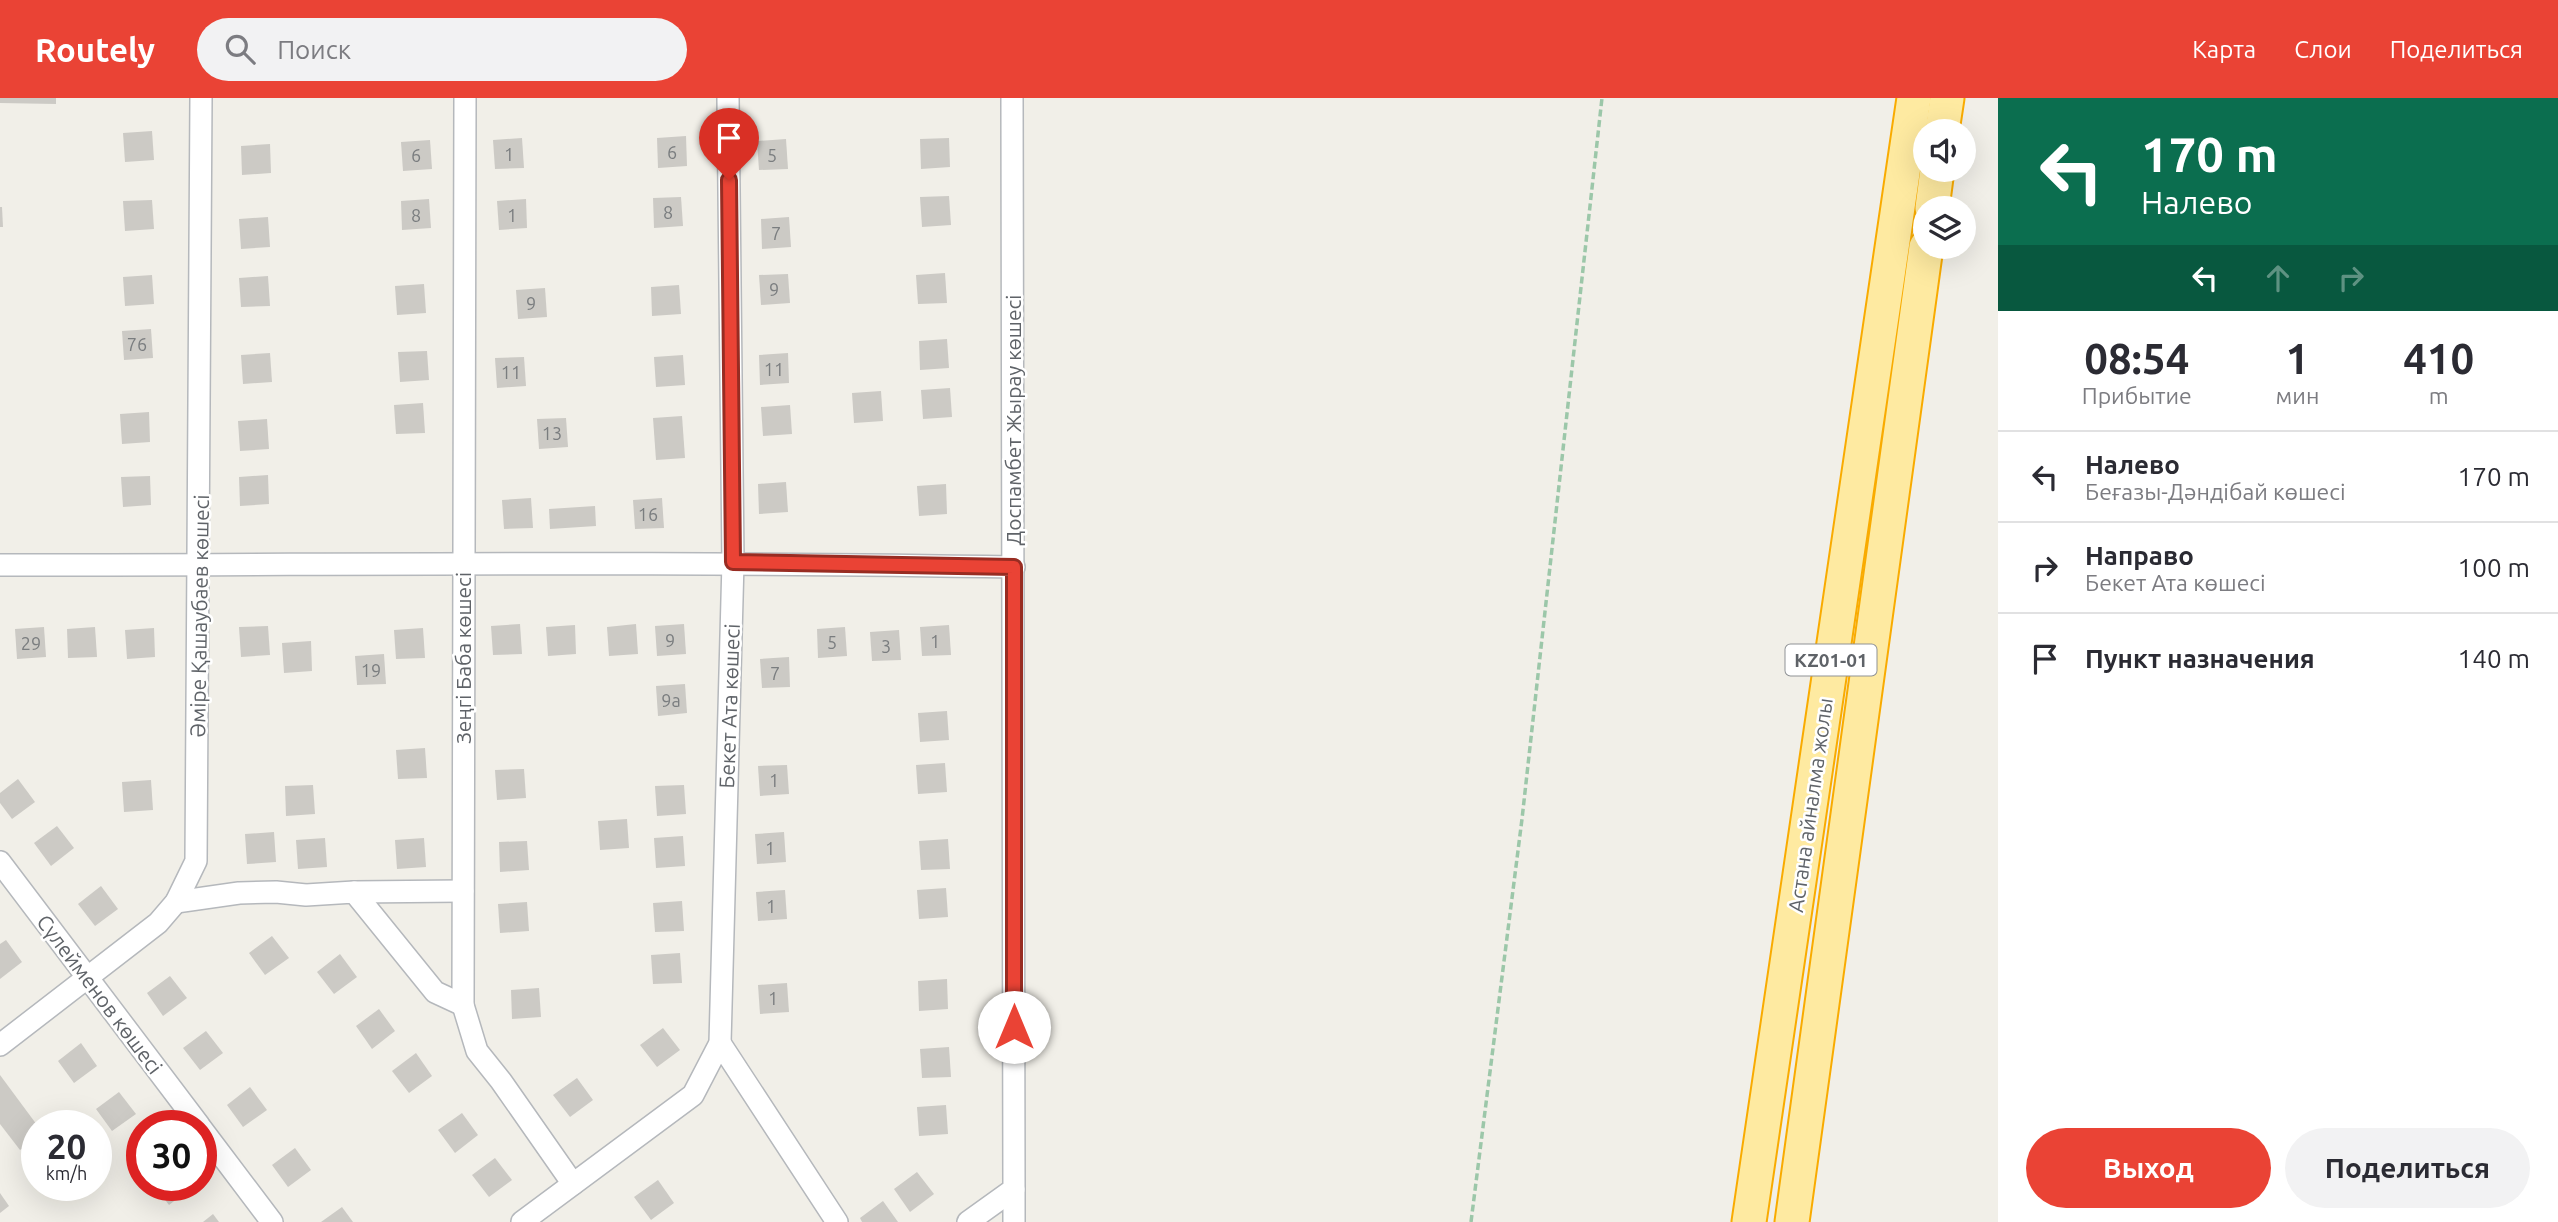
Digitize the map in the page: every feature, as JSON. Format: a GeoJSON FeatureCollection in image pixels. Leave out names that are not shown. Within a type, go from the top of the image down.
{"type":"FeatureCollection","features":[{"type":"Feature","properties":{"kind":"highway","name":"Астана айналма жолы"},"geometry":{"type":"LineString","coordinates":[[1749,1222],[1914,98]]}},
{"type":"Feature","properties":{"kind":"highway"},"geometry":{"type":"LineString","coordinates":[[1944,119],[1947,98]]}},
{"type":"Feature","properties":{"kind":"highway","name":"Астана айналма жолы"},"geometry":{"type":"LineString","coordinates":[[1792,1222],[1924,259]]}},
{"type":"Feature","properties":{"kind":"street","name":"Әміре Қашаубаев көшесі"},"geometry":{"type":"LineString","coordinates":[[0,1045],[158,923],[176,902],[196,861],[201,98]]}},
{"type":"Feature","properties":{"kind":"street","name":"Зеңгі Баба көшесі"},"geometry":{"type":"LineString","coordinates":[[465,98],[463,1005],[477,1051],[573,1184]]}},
{"type":"Feature","properties":{"kind":"street","name":"Бекет Ата көшесі"},"geometry":{"type":"LineString","coordinates":[[522,1222],[693,1095],[720,1043],[733,562],[728,98]]}},
{"type":"Feature","properties":{"kind":"street","name":"Доспамбет Жырау көшесі"},"geometry":{"type":"LineString","coordinates":[[1012,98],[1014,1222]]}},
{"type":"Feature","properties":{"kind":"street"},"geometry":{"type":"LineString","coordinates":[[0,565],[733,562],[1014,567]]}},
{"type":"Feature","properties":{"kind":"street","name":"Сүлейменов көшесі"},"geometry":{"type":"LineString","coordinates":[[0,862],[187,1110]]}},
{"type":"Feature","properties":{"kind":"street"},"geometry":{"type":"LineString","coordinates":[[176,902],[276,892],[306,895],[463,891]]}},
{"type":"Feature","properties":{"kind":"street"},"geometry":{"type":"LineString","coordinates":[[354,892],[435,992],[463,1005]]}},
{"type":"Feature","properties":{"kind":"street"},"geometry":{"type":"LineString","coordinates":[[720,1043],[837,1222]]}},
{"type":"Feature","properties":{"kind":"street","name":"Сүлейменов көшесі"},"geometry":{"type":"LineString","coordinates":[[217,1149],[272,1222]]}},
{"type":"Feature","properties":{"kind":"street"},"geometry":{"type":"LineString","coordinates":[[968,1222],[1014,1189]]}},
{"type":"Feature","properties":{"kind":"path"},"geometry":{"type":"LineString","coordinates":[[1471,1222],[1522,819],[1602,98]]}},
{"type":"Feature","properties":{"kind":"building"},"geometry":{"type":"Polygon","coordinates":[[[0,98],[56,98],[56,104],[0,103],[0,98]]]}},
{"type":"Feature","properties":{"kind":"building"},"geometry":{"type":"Polygon","coordinates":[[[152,131],[154,160],[125,162],[123,133],[152,131]]]}},
{"type":"Feature","properties":{"kind":"building"},"geometry":{"type":"Polygon","coordinates":[[[686,136],[687,166],[658,168],[657,138],[686,136]]]}},
{"type":"Feature","properties":{"kind":"building"},"geometry":{"type":"Polygon","coordinates":[[[522,138],[524,168],[495,169],[493,140],[522,138]]]}},
{"type":"Feature","properties":{"kind":"building"},"geometry":{"type":"Polygon","coordinates":[[[949,138],[950,167],[921,169],[920,139],[949,138]]]}},
{"type":"Feature","properties":{"kind":"building"},"geometry":{"type":"Polygon","coordinates":[[[786,139],[788,169],[759,170],[757,141],[786,139]]]}},
{"type":"Feature","properties":{"kind":"building"},"geometry":{"type":"Polygon","coordinates":[[[430,140],[432,169],[403,171],[401,142],[430,140]]]}},
{"type":"Feature","properties":{"kind":"building"},"geometry":{"type":"Polygon","coordinates":[[[270,144],[271,173],[242,175],[241,146],[270,144]]]}},
{"type":"Feature","properties":{"kind":"building"},"geometry":{"type":"Polygon","coordinates":[[[949,196],[951,225],[922,227],[920,197],[949,196]]]}},
{"type":"Feature","properties":{"kind":"building"},"geometry":{"type":"Polygon","coordinates":[[[681,197],[683,226],[654,228],[653,198],[681,197]]]}},
{"type":"Feature","properties":{"kind":"building"},"geometry":{"type":"Polygon","coordinates":[[[429,199],[431,228],[402,230],[401,201],[429,199]]]}},
{"type":"Feature","properties":{"kind":"building"},"geometry":{"type":"Polygon","coordinates":[[[526,199],[527,228],[499,230],[497,201],[526,199]]]}},
{"type":"Feature","properties":{"kind":"building"},"geometry":{"type":"Polygon","coordinates":[[[152,200],[154,229],[125,231],[123,201],[152,200]]]}},
{"type":"Feature","properties":{"kind":"building"},"geometry":{"type":"Polygon","coordinates":[[[2,207],[3,227],[0,227],[2,207]]]}},
{"type":"Feature","properties":{"kind":"building"},"geometry":{"type":"Polygon","coordinates":[[[268,217],[270,247],[241,249],[239,219],[268,217]]]}},
{"type":"Feature","properties":{"kind":"building"},"geometry":{"type":"Polygon","coordinates":[[[789,217],[791,247],[762,249],[761,219],[789,217]]]}},
{"type":"Feature","properties":{"kind":"building"},"geometry":{"type":"Polygon","coordinates":[[[945,273],[947,303],[918,304],[916,275],[945,273]]]}},
{"type":"Feature","properties":{"kind":"building"},"geometry":{"type":"Polygon","coordinates":[[[788,274],[790,303],[761,305],[759,275],[788,274]]]}},
{"type":"Feature","properties":{"kind":"building"},"geometry":{"type":"Polygon","coordinates":[[[152,275],[154,304],[125,306],[123,277],[152,275]]]}},
{"type":"Feature","properties":{"kind":"building"},"geometry":{"type":"Polygon","coordinates":[[[268,276],[270,306],[241,307],[239,278],[268,276]]]}},
{"type":"Feature","properties":{"kind":"building"},"geometry":{"type":"Polygon","coordinates":[[[424,284],[426,313],[397,315],[395,286],[424,284]]]}},
{"type":"Feature","properties":{"kind":"building"},"geometry":{"type":"Polygon","coordinates":[[[679,285],[681,314],[652,316],[651,287],[679,285]]]}},
{"type":"Feature","properties":{"kind":"building"},"geometry":{"type":"Polygon","coordinates":[[[545,288],[547,317],[518,319],[516,290],[545,288]]]}},
{"type":"Feature","properties":{"kind":"building"},"geometry":{"type":"Polygon","coordinates":[[[151,329],[153,358],[124,360],[122,331],[151,329]]]}},
{"type":"Feature","properties":{"kind":"building"},"geometry":{"type":"Polygon","coordinates":[[[947,339],[949,368],[920,370],[919,341],[947,339]]]}},
{"type":"Feature","properties":{"kind":"building"},"geometry":{"type":"Polygon","coordinates":[[[427,351],[429,380],[400,382],[398,352],[427,351]]]}},
{"type":"Feature","properties":{"kind":"building"},"geometry":{"type":"Polygon","coordinates":[[[270,353],[272,382],[243,384],[241,355],[270,353]]]}},
{"type":"Feature","properties":{"kind":"building"},"geometry":{"type":"Polygon","coordinates":[[[788,353],[789,383],[760,385],[759,355],[788,353]]]}},
{"type":"Feature","properties":{"kind":"building"},"geometry":{"type":"Polygon","coordinates":[[[683,355],[685,385],[656,387],[654,357],[683,355]]]}},
{"type":"Feature","properties":{"kind":"building"},"geometry":{"type":"Polygon","coordinates":[[[524,357],[526,386],[497,388],[495,358],[524,357]]]}},
{"type":"Feature","properties":{"kind":"building"},"geometry":{"type":"Polygon","coordinates":[[[950,388],[952,417],[923,419],[921,390],[950,388]]]}},
{"type":"Feature","properties":{"kind":"building"},"geometry":{"type":"Polygon","coordinates":[[[881,391],[883,421],[854,423],[852,393],[881,391]]]}},
{"type":"Feature","properties":{"kind":"building"},"geometry":{"type":"Polygon","coordinates":[[[423,403],[425,433],[396,434],[394,405],[423,403]]]}},
{"type":"Feature","properties":{"kind":"building"},"geometry":{"type":"Polygon","coordinates":[[[790,405],[792,434],[763,436],[761,407],[790,405]]]}},
{"type":"Feature","properties":{"kind":"building"},"geometry":{"type":"Polygon","coordinates":[[[149,412],[150,442],[122,444],[120,414],[149,412]]]}},
{"type":"Feature","properties":{"kind":"building"},"geometry":{"type":"Polygon","coordinates":[[[682,416],[685,458],[656,460],[653,418],[682,416]]]}},
{"type":"Feature","properties":{"kind":"building"},"geometry":{"type":"Polygon","coordinates":[[[566,418],[568,447],[539,449],[537,419],[566,418]]]}},
{"type":"Feature","properties":{"kind":"building"},"geometry":{"type":"Polygon","coordinates":[[[267,419],[269,449],[240,451],[238,421],[267,419]]]}},
{"type":"Feature","properties":{"kind":"building"},"geometry":{"type":"Polygon","coordinates":[[[268,475],[269,504],[240,506],[239,477],[268,475]]]}},
{"type":"Feature","properties":{"kind":"building"},"geometry":{"type":"Polygon","coordinates":[[[150,476],[151,505],[123,507],[121,477],[150,476]]]}},
{"type":"Feature","properties":{"kind":"building"},"geometry":{"type":"Polygon","coordinates":[[[786,482],[788,512],[759,514],[758,484],[786,482]]]}},
{"type":"Feature","properties":{"kind":"building"},"geometry":{"type":"Polygon","coordinates":[[[946,484],[947,514],[919,516],[917,486],[946,484]]]}},
{"type":"Feature","properties":{"kind":"building"},"geometry":{"type":"Polygon","coordinates":[[[531,498],[533,528],[504,529],[502,500],[531,498]]]}},
{"type":"Feature","properties":{"kind":"building"},"geometry":{"type":"Polygon","coordinates":[[[662,498],[664,528],[635,529],[633,500],[662,498]]]}},
{"type":"Feature","properties":{"kind":"building"},"geometry":{"type":"Polygon","coordinates":[[[595,506],[596,526],[550,529],[549,509],[595,506]]]}},
{"type":"Feature","properties":{"kind":"building"},"geometry":{"type":"Polygon","coordinates":[[[520,624],[522,654],[493,655],[491,626],[520,624]]]}},
{"type":"Feature","properties":{"kind":"building"},"geometry":{"type":"Polygon","coordinates":[[[636,624],[638,654],[609,656],[607,627],[636,624]]]}},
{"type":"Feature","properties":{"kind":"building"},"geometry":{"type":"Polygon","coordinates":[[[684,624],[686,654],[657,656],[655,626],[684,624]]]}},
{"type":"Feature","properties":{"kind":"building"},"geometry":{"type":"Polygon","coordinates":[[[575,625],[576,654],[548,656],[546,627],[575,625]]]}},
{"type":"Feature","properties":{"kind":"building"},"geometry":{"type":"Polygon","coordinates":[[[949,625],[951,655],[922,656],[920,627],[949,625]]]}},
{"type":"Feature","properties":{"kind":"building"},"geometry":{"type":"Polygon","coordinates":[[[268,626],[270,655],[241,657],[239,627],[268,626]]]}},
{"type":"Feature","properties":{"kind":"building"},"geometry":{"type":"Polygon","coordinates":[[[44,627],[46,657],[17,659],[15,629],[44,627]]]}},
{"type":"Feature","properties":{"kind":"building"},"geometry":{"type":"Polygon","coordinates":[[[95,627],[97,657],[68,658],[67,629],[95,627]]]}},
{"type":"Feature","properties":{"kind":"building"},"geometry":{"type":"Polygon","coordinates":[[[845,627],[847,656],[818,658],[817,629],[845,627]]]}},
{"type":"Feature","properties":{"kind":"building"},"geometry":{"type":"Polygon","coordinates":[[[154,628],[155,657],[127,659],[125,630],[154,628]]]}},
{"type":"Feature","properties":{"kind":"building"},"geometry":{"type":"Polygon","coordinates":[[[423,628],[425,658],[396,659],[394,630],[423,628]]]}},
{"type":"Feature","properties":{"kind":"building"},"geometry":{"type":"Polygon","coordinates":[[[899,630],[901,660],[872,661],[870,632],[899,630]]]}},
{"type":"Feature","properties":{"kind":"building"},"geometry":{"type":"Polygon","coordinates":[[[311,641],[312,671],[284,673],[282,643],[311,641]]]}},
{"type":"Feature","properties":{"kind":"building"},"geometry":{"type":"Polygon","coordinates":[[[384,654],[386,684],[357,685],[355,656],[384,654]]]}},
{"type":"Feature","properties":{"kind":"building"},"geometry":{"type":"Polygon","coordinates":[[[789,657],[790,687],[762,688],[760,659],[789,657]]]}},
{"type":"Feature","properties":{"kind":"building"},"geometry":{"type":"Polygon","coordinates":[[[685,684],[687,713],[658,716],[656,686],[685,684]]]}},
{"type":"Feature","properties":{"kind":"building"},"geometry":{"type":"Polygon","coordinates":[[[947,711],[949,740],[920,742],[918,713],[947,711]]]}},
{"type":"Feature","properties":{"kind":"building"},"geometry":{"type":"Polygon","coordinates":[[[425,748],[427,778],[398,779],[396,750],[425,748]]]}},
{"type":"Feature","properties":{"kind":"building"},"geometry":{"type":"Polygon","coordinates":[[[945,763],[947,792],[918,794],[916,765],[945,763]]]}},
{"type":"Feature","properties":{"kind":"building"},"geometry":{"type":"Polygon","coordinates":[[[787,765],[789,794],[760,796],[758,766],[787,765]]]}},
{"type":"Feature","properties":{"kind":"building"},"geometry":{"type":"Polygon","coordinates":[[[524,769],[526,798],[497,800],[495,770],[524,769]]]}},
{"type":"Feature","properties":{"kind":"building"},"geometry":{"type":"Polygon","coordinates":[[[18,779],[35,802],[12,819],[0,803],[0,793],[18,779]]]}},
{"type":"Feature","properties":{"kind":"building"},"geometry":{"type":"Polygon","coordinates":[[[151,780],[153,810],[124,812],[122,782],[151,780]]]}},
{"type":"Feature","properties":{"kind":"building"},"geometry":{"type":"Polygon","coordinates":[[[313,785],[315,814],[286,816],[285,786],[313,785]]]}},
{"type":"Feature","properties":{"kind":"building"},"geometry":{"type":"Polygon","coordinates":[[[684,785],[686,814],[657,816],[655,786],[684,785]]]}},
{"type":"Feature","properties":{"kind":"building"},"geometry":{"type":"Polygon","coordinates":[[[627,819],[629,848],[600,850],[598,821],[627,819]]]}},
{"type":"Feature","properties":{"kind":"building"},"geometry":{"type":"Polygon","coordinates":[[[57,826],[74,848],[51,866],[34,843],[57,826]]]}},
{"type":"Feature","properties":{"kind":"building"},"geometry":{"type":"Polygon","coordinates":[[[274,832],[276,862],[247,864],[245,834],[274,832]]]}},
{"type":"Feature","properties":{"kind":"building"},"geometry":{"type":"Polygon","coordinates":[[[784,832],[786,862],[757,864],[755,834],[784,832]]]}},
{"type":"Feature","properties":{"kind":"building"},"geometry":{"type":"Polygon","coordinates":[[[683,836],[685,866],[656,868],[654,838],[683,836]]]}},
{"type":"Feature","properties":{"kind":"building"},"geometry":{"type":"Polygon","coordinates":[[[325,838],[327,867],[298,869],[296,840],[325,838]]]}},
{"type":"Feature","properties":{"kind":"building"},"geometry":{"type":"Polygon","coordinates":[[[424,838],[426,867],[397,869],[395,840],[424,838]]]}},
{"type":"Feature","properties":{"kind":"building"},"geometry":{"type":"Polygon","coordinates":[[[948,839],[950,869],[921,870],[919,841],[948,839]]]}},
{"type":"Feature","properties":{"kind":"building"},"geometry":{"type":"Polygon","coordinates":[[[527,841],[529,870],[500,872],[499,842],[527,841]]]}},
{"type":"Feature","properties":{"kind":"building"},"geometry":{"type":"Polygon","coordinates":[[[101,886],[118,909],[95,926],[78,904],[101,886]]]}},
{"type":"Feature","properties":{"kind":"building"},"geometry":{"type":"Polygon","coordinates":[[[946,888],[948,917],[919,919],[917,890],[946,888]]]}},
{"type":"Feature","properties":{"kind":"building"},"geometry":{"type":"Polygon","coordinates":[[[785,890],[787,919],[758,921],[756,892],[785,890]]]}},
{"type":"Feature","properties":{"kind":"building"},"geometry":{"type":"Polygon","coordinates":[[[682,901],[684,931],[655,932],[653,903],[682,901]]]}},
{"type":"Feature","properties":{"kind":"building"},"geometry":{"type":"Polygon","coordinates":[[[527,902],[529,931],[500,933],[498,904],[527,902]]]}},
{"type":"Feature","properties":{"kind":"building"},"geometry":{"type":"Polygon","coordinates":[[[272,936],[289,958],[265,975],[249,953],[272,936]]]}},
{"type":"Feature","properties":{"kind":"building"},"geometry":{"type":"Polygon","coordinates":[[[6,940],[22,962],[0,979],[0,944],[6,940]]]}},
{"type":"Feature","properties":{"kind":"building"},"geometry":{"type":"Polygon","coordinates":[[[680,953],[682,983],[653,984],[651,955],[680,953]]]}},
{"type":"Feature","properties":{"kind":"building"},"geometry":{"type":"Polygon","coordinates":[[[340,954],[357,977],[334,994],[317,972],[340,954]]]}},
{"type":"Feature","properties":{"kind":"building"},"geometry":{"type":"Polygon","coordinates":[[[170,976],[187,998],[163,1016],[147,993],[170,976]]]}},
{"type":"Feature","properties":{"kind":"building"},"geometry":{"type":"Polygon","coordinates":[[[947,979],[948,1009],[919,1011],[918,981],[947,979]]]}},
{"type":"Feature","properties":{"kind":"building"},"geometry":{"type":"Polygon","coordinates":[[[787,983],[789,1012],[760,1014],[758,985],[787,983]]]}},
{"type":"Feature","properties":{"kind":"building"},"geometry":{"type":"Polygon","coordinates":[[[539,988],[541,1017],[512,1019],[511,990],[539,988]]]}},
{"type":"Feature","properties":{"kind":"building"},"geometry":{"type":"Polygon","coordinates":[[[379,1009],[395,1031],[372,1049],[356,1026],[379,1009]]]}},
{"type":"Feature","properties":{"kind":"building"},"geometry":{"type":"Polygon","coordinates":[[[663,1028],[680,1050],[657,1067],[640,1045],[663,1028]]]}},
{"type":"Feature","properties":{"kind":"building"},"geometry":{"type":"Polygon","coordinates":[[[206,1031],[223,1053],[200,1070],[183,1048],[206,1031]]]}},
{"type":"Feature","properties":{"kind":"building"},"geometry":{"type":"Polygon","coordinates":[[[81,1043],[97,1066],[74,1083],[58,1061],[81,1043]]]}},
{"type":"Feature","properties":{"kind":"building"},"geometry":{"type":"Polygon","coordinates":[[[949,1047],[951,1077],[922,1078],[920,1049],[949,1047]]]}},
{"type":"Feature","properties":{"kind":"building"},"geometry":{"type":"Polygon","coordinates":[[[416,1053],[432,1076],[409,1093],[392,1071],[416,1053]]]}},
{"type":"Feature","properties":{"kind":"building"},"geometry":{"type":"Polygon","coordinates":[[[0,1075],[26,1110],[21,1110],[21,1149],[0,1124],[0,1075]]]}},
{"type":"Feature","properties":{"kind":"building"},"geometry":{"type":"Polygon","coordinates":[[[577,1078],[593,1100],[570,1117],[553,1095],[577,1078]]]}},
{"type":"Feature","properties":{"kind":"building"},"geometry":{"type":"Polygon","coordinates":[[[250,1087],[267,1110],[243,1127],[227,1105],[250,1087]]]}},
{"type":"Feature","properties":{"kind":"building"},"geometry":{"type":"Polygon","coordinates":[[[119,1092],[133,1110],[126,1110],[126,1121],[112,1131],[112,1110],[96,1109],[119,1092]]]}},
{"type":"Feature","properties":{"kind":"building"},"geometry":{"type":"Polygon","coordinates":[[[946,1105],[948,1134],[919,1136],[917,1107],[946,1105]]]}},
{"type":"Feature","properties":{"kind":"building"},"geometry":{"type":"Polygon","coordinates":[[[462,1113],[478,1135],[455,1153],[438,1130],[462,1113]]]}},
{"type":"Feature","properties":{"kind":"building"},"geometry":{"type":"Polygon","coordinates":[[[295,1148],[311,1170],[288,1187],[272,1165],[295,1148]]]}},
{"type":"Feature","properties":{"kind":"building"},"geometry":{"type":"Polygon","coordinates":[[[495,1158],[512,1180],[489,1197],[472,1175],[495,1158]]]}},
{"type":"Feature","properties":{"kind":"building"},"geometry":{"type":"Polygon","coordinates":[[[917,1172],[934,1194],[910,1212],[894,1189],[917,1172]]]}},
{"type":"Feature","properties":{"kind":"building"},"geometry":{"type":"Polygon","coordinates":[[[658,1180],[674,1203],[651,1220],[634,1197],[658,1180]]]}},
{"type":"Feature","properties":{"kind":"building"},"geometry":{"type":"Polygon","coordinates":[[[0,1193],[9,1206],[0,1213],[0,1193]]]}},
{"type":"Feature","properties":{"kind":"building"},"geometry":{"type":"Polygon","coordinates":[[[883,1201],[898,1222],[862,1222],[860,1218],[883,1201]]]}},
{"type":"Feature","properties":{"kind":"building"},"geometry":{"type":"Polygon","coordinates":[[[342,1207],[353,1222],[321,1222],[342,1207]]]}},
{"type":"Feature","properties":{"kind":"building"},"geometry":{"type":"Polygon","coordinates":[[[213,1214],[219,1222],[203,1222],[213,1214]]]}},
{"type":"Feature","properties":{"kind":"route"},"geometry":{"type":"LineString","coordinates":[[729,180],[733,562],[1014,567],[1014,1027]]}}]}
